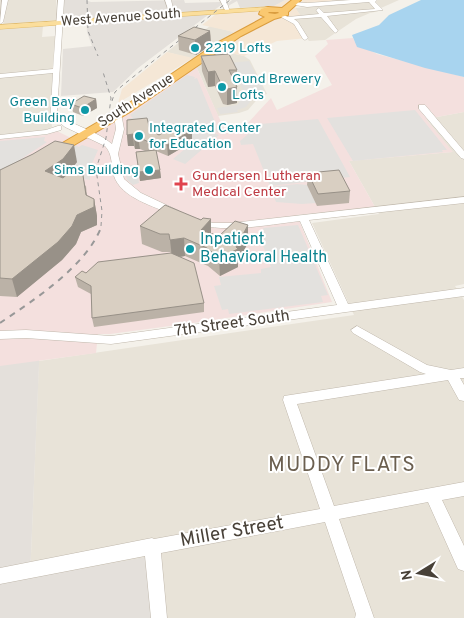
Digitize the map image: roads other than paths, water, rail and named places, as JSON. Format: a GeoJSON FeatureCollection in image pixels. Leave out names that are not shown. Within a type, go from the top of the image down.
{"type":"FeatureCollection","features":[{"type":"Feature","properties":{"kind":"highway","name":"South Avenue"},"geometry":{"type":"LineString","coordinates":[[78,134],[118,115],[292,1]]}},
{"type":"Feature","properties":{"kind":"highway","name":"South Avenue"},"geometry":{"type":"LineString","coordinates":[[38,158],[245,28],[274,13],[278,7],[292,1]]}},
{"type":"Feature","properties":{"kind":"main road","name":"West Avenue South"},"geometry":{"type":"LineString","coordinates":[[0,27],[242,10],[274,13]]}},
{"type":"Feature","properties":{"kind":"street"},"geometry":{"type":"LineString","coordinates":[[0,22],[5,0]]}},
{"type":"Feature","properties":{"kind":"street"},"geometry":{"type":"LineString","coordinates":[[61,0],[54,124],[58,128],[78,134]]}},
{"type":"Feature","properties":{"kind":"street"},"geometry":{"type":"LineString","coordinates":[[168,0],[172,15]]}},
{"type":"Feature","properties":{"kind":"street"},"geometry":{"type":"LineString","coordinates":[[222,0],[228,11]]}},
{"type":"Feature","properties":{"kind":"street"},"geometry":{"type":"LineString","coordinates":[[274,13],[322,15],[380,10],[370,0]]}},
{"type":"Feature","properties":{"kind":"street"},"geometry":{"type":"LineString","coordinates":[[292,1],[315,4],[332,1],[374,0]]}},
{"type":"Feature","properties":{"kind":"street"},"geometry":{"type":"LineString","coordinates":[[315,4],[334,31]]}},
{"type":"Feature","properties":{"kind":"street"},"geometry":{"type":"LineString","coordinates":[[274,13],[296,23],[305,38]]}},
{"type":"Feature","properties":{"kind":"street"},"geometry":{"type":"LineString","coordinates":[[0,76],[57,71]]}},
{"type":"Feature","properties":{"kind":"street"},"geometry":{"type":"LineString","coordinates":[[422,107],[464,156]]}},
{"type":"Feature","properties":{"kind":"street"},"geometry":{"type":"LineString","coordinates":[[54,114],[78,134],[113,153]]}},
{"type":"Feature","properties":{"kind":"street"},"geometry":{"type":"LineString","coordinates":[[118,115],[120,128],[113,153],[118,175],[125,186],[187,218],[208,225],[223,226],[464,200]]}},
{"type":"Feature","properties":{"kind":"street"},"geometry":{"type":"LineString","coordinates":[[0,137],[47,132],[58,128]]}},
{"type":"Feature","properties":{"kind":"street"},"geometry":{"type":"LineString","coordinates":[[303,218],[344,308]]}},
{"type":"Feature","properties":{"kind":"street","name":"7th Street South"},"geometry":{"type":"LineString","coordinates":[[0,335],[26,334],[111,340],[464,292]]}},
{"type":"Feature","properties":{"kind":"street"},"geometry":{"type":"LineString","coordinates":[[357,330],[424,369],[458,374]]}},
{"type":"Feature","properties":{"kind":"street"},"geometry":{"type":"LineString","coordinates":[[458,374],[464,396]]}},
{"type":"Feature","properties":{"kind":"street"},"geometry":{"type":"LineString","coordinates":[[365,618],[289,400],[458,374]]}},
{"type":"Feature","properties":{"kind":"street","name":"Miller Street"},"geometry":{"type":"LineString","coordinates":[[0,576],[464,489]]}},
{"type":"Feature","properties":{"kind":"street"},"geometry":{"type":"LineString","coordinates":[[432,494],[464,563]]}},
{"type":"Feature","properties":{"kind":"street"},"geometry":{"type":"LineString","coordinates":[[152,546],[159,618]]}},
{"type":"Feature","properties":{"kind":"water"},"geometry":{"type":"Polygon","coordinates":[[[421,0],[464,0],[464,77],[425,68],[357,47],[352,35],[379,25],[389,15],[421,0]]]}},
{"type":"Feature","properties":{"kind":"railway"},"geometry":{"type":"LineString","coordinates":[[87,0],[88,31],[98,56]]}},
{"type":"Feature","properties":{"kind":"railway"},"geometry":{"type":"LineString","coordinates":[[112,101],[115,92],[123,85],[230,0]]}},
{"type":"Feature","properties":{"kind":"railway"},"geometry":{"type":"LineString","coordinates":[[101,226],[102,211],[96,169],[106,138],[111,98],[103,72]]}},
{"type":"Feature","properties":{"kind":"railway"},"geometry":{"type":"LineString","coordinates":[[0,323],[44,292],[73,268],[95,240],[102,225]]}},
{"type":"Feature","properties":{"kind":"place","name":"2219 Lofts"},"geometry":{"type":"Point","coordinates":[195,48]}},
{"type":"Feature","properties":{"kind":"place","name":"Gund Brewery Lofts"},"geometry":{"type":"Point","coordinates":[222,87]}},
{"type":"Feature","properties":{"kind":"place","name":"Green Bay Building"},"geometry":{"type":"Point","coordinates":[85,110]}},
{"type":"Feature","properties":{"kind":"place","name":"Integrated Center for Education"},"geometry":{"type":"Point","coordinates":[139,136]}},
{"type":"Feature","properties":{"kind":"place","name":"Sims Building"},"geometry":{"type":"Point","coordinates":[149,170]}},
{"type":"Feature","properties":{"kind":"place","name":"Gundersen Lutheran Medical Center"},"geometry":{"type":"Point","coordinates":[181,184]}},
{"type":"Feature","properties":{"kind":"place","name":"Inpatient Behavioral Health"},"geometry":{"type":"Point","coordinates":[190,249]}},
{"type":"Feature","properties":{"kind":"district","name":"MUDDY FLATS"},"geometry":{"type":"Point","coordinates":[342,465]}}]}
